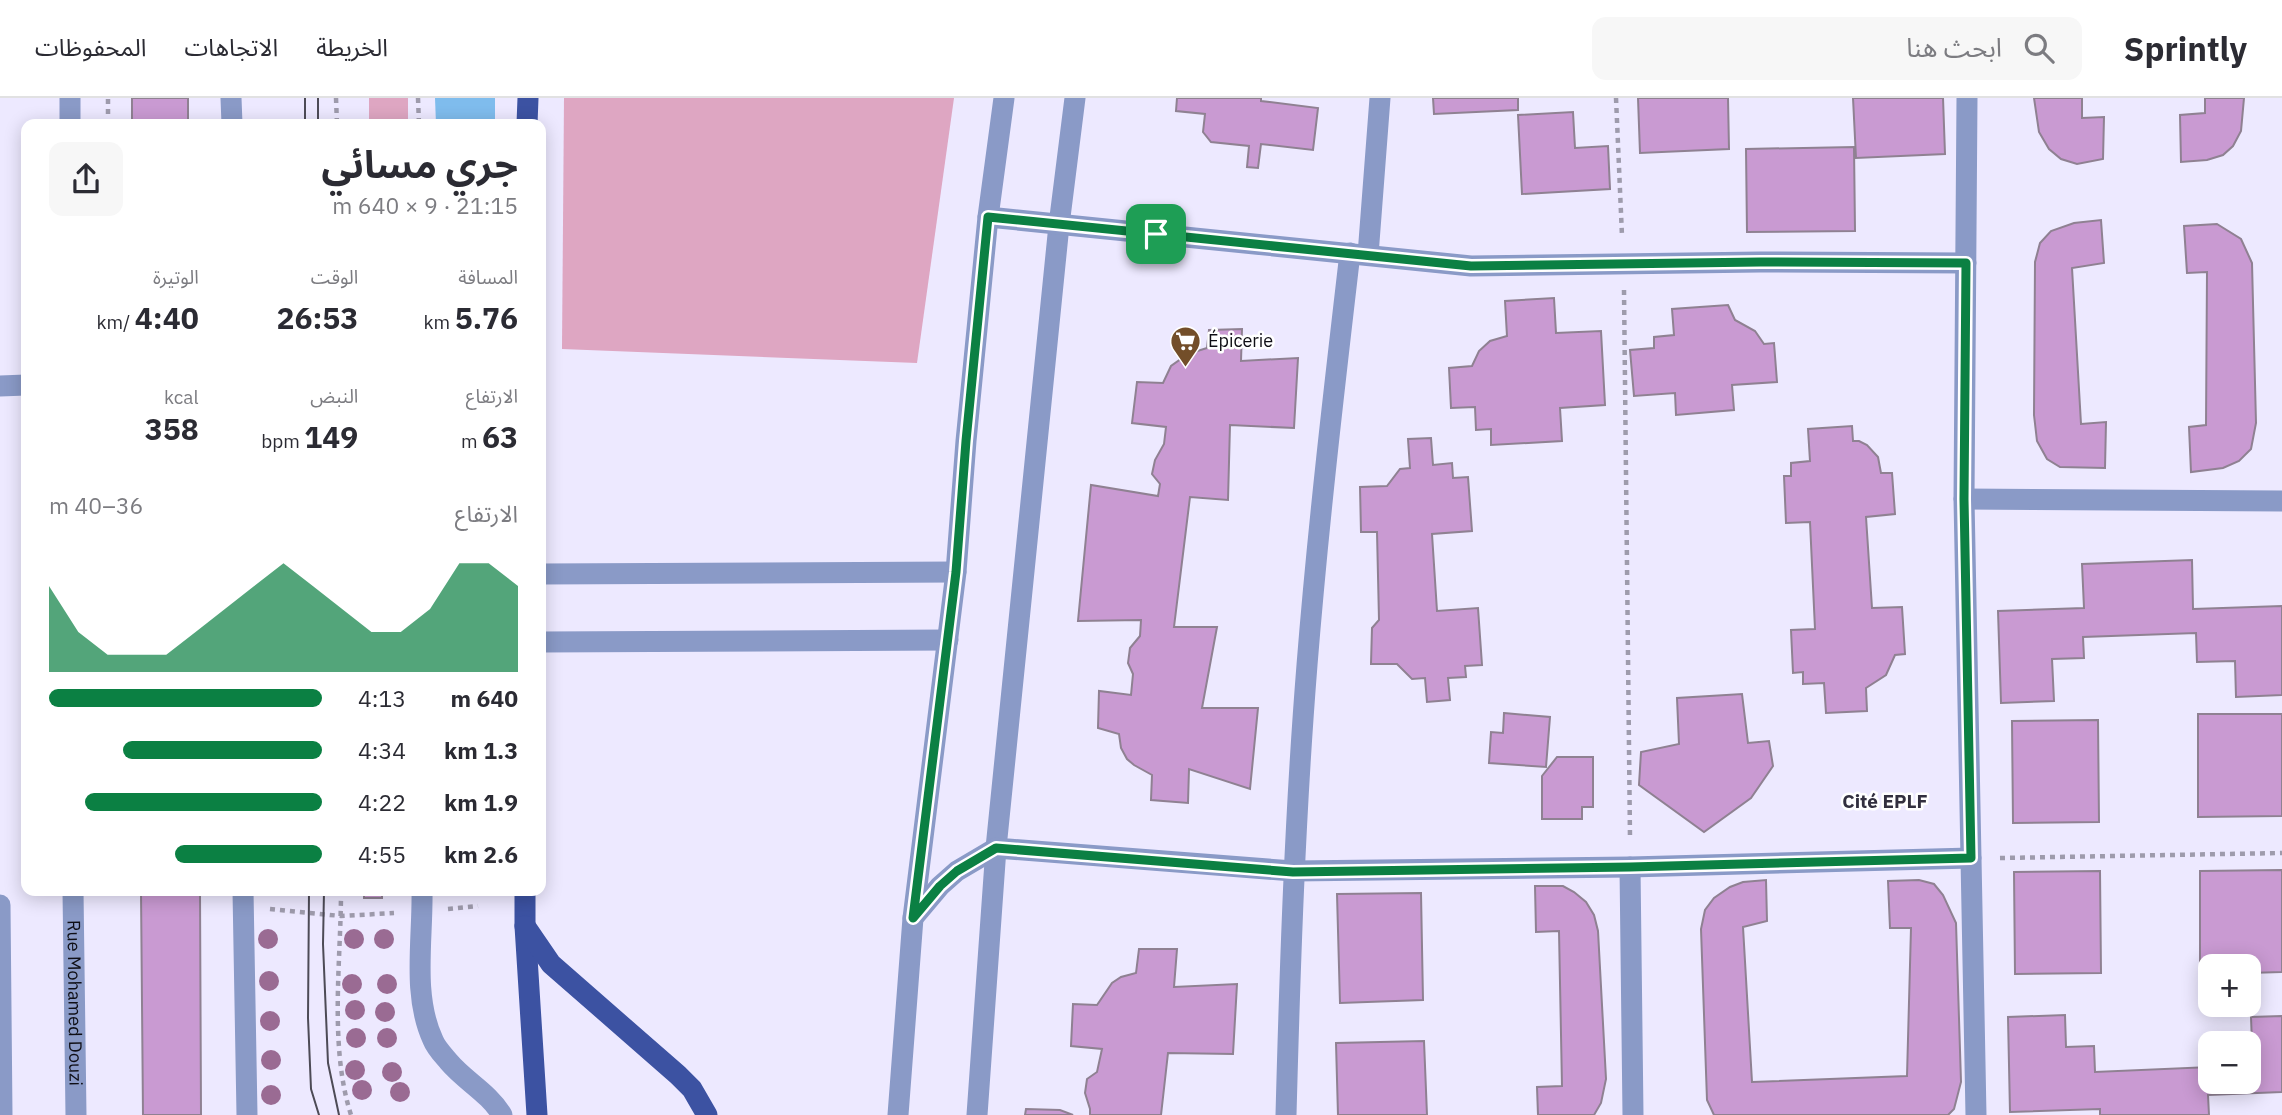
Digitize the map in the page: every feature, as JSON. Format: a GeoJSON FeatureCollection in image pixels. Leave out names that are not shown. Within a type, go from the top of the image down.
{"type":"FeatureCollection","features":[{"type":"Feature","properties":{"kind":"main road"},"geometry":{"type":"LineString","coordinates":[[527,119],[528,98]]}},
{"type":"Feature","properties":{"kind":"main road"},"geometry":{"type":"LineString","coordinates":[[525,896],[537,1115]]}},
{"type":"Feature","properties":{"kind":"main road"},"geometry":{"type":"LineString","coordinates":[[525,926],[551,964],[678,1074],[692,1090],[707,1115]]}},
{"type":"Feature","properties":{"kind":"street"},"geometry":{"type":"LineString","coordinates":[[70,98],[70,119]]}},
{"type":"Feature","properties":{"kind":"street"},"geometry":{"type":"LineString","coordinates":[[231,98],[232,119]]}},
{"type":"Feature","properties":{"kind":"street"},"geometry":{"type":"LineString","coordinates":[[898,1115],[913,918],[956,572],[988,217],[1004,98]]}},
{"type":"Feature","properties":{"kind":"street"},"geometry":{"type":"LineString","coordinates":[[977,1115],[996,848],[1059,225],[1075,98]]}},
{"type":"Feature","properties":{"kind":"street"},"geometry":{"type":"LineString","coordinates":[[1286,1115],[1293,872],[1308,651],[1326,459],[1359,254],[1380,98]]}},
{"type":"Feature","properties":{"kind":"street"},"geometry":{"type":"LineString","coordinates":[[1967,98],[1964,499],[1976,1115]]}},
{"type":"Feature","properties":{"kind":"street"},"geometry":{"type":"LineString","coordinates":[[988,217],[1471,266],[1760,262],[1966,263]]}},
{"type":"Feature","properties":{"kind":"street"},"geometry":{"type":"LineString","coordinates":[[0,386],[21,385]]}},
{"type":"Feature","properties":{"kind":"street"},"geometry":{"type":"LineString","coordinates":[[1964,499],[2282,501]]}},
{"type":"Feature","properties":{"kind":"street"},"geometry":{"type":"LineString","coordinates":[[546,574],[956,572]]}},
{"type":"Feature","properties":{"kind":"street"},"geometry":{"type":"LineString","coordinates":[[546,642],[948,640]]}},
{"type":"Feature","properties":{"kind":"street"},"geometry":{"type":"LineString","coordinates":[[913,918],[940,886],[957,871],[996,848],[1293,872],[1971,858]]}},
{"type":"Feature","properties":{"kind":"street"},"geometry":{"type":"LineString","coordinates":[[1630,867],[1633,1115]]}},
{"type":"Feature","properties":{"kind":"street","name":"Rue Mohamed Douzi"},"geometry":{"type":"LineString","coordinates":[[73,896],[76,1115]]}},
{"type":"Feature","properties":{"kind":"street"},"geometry":{"type":"LineString","coordinates":[[422,896],[420,984],[433,1041],[451,1065],[500,1111]]}},
{"type":"Feature","properties":{"kind":"street"},"geometry":{"type":"LineString","coordinates":[[244,898],[247,1115]]}},
{"type":"Feature","properties":{"kind":"street"},"geometry":{"type":"LineString","coordinates":[[0,905],[2,1115]]}},
{"type":"Feature","properties":{"kind":"path"},"geometry":{"type":"LineString","coordinates":[[108,98],[108,119]]}},
{"type":"Feature","properties":{"kind":"path"},"geometry":{"type":"LineString","coordinates":[[336,98],[337,119]]}},
{"type":"Feature","properties":{"kind":"path"},"geometry":{"type":"LineString","coordinates":[[418,98],[419,119]]}},
{"type":"Feature","properties":{"kind":"path"},"geometry":{"type":"LineString","coordinates":[[1616,98],[1623,265],[1630,867]]}},
{"type":"Feature","properties":{"kind":"path"},"geometry":{"type":"LineString","coordinates":[[1971,858],[2282,853]]}},
{"type":"Feature","properties":{"kind":"path"},"geometry":{"type":"LineString","coordinates":[[341,896],[338,1025],[342,1070],[351,1115]]}},
{"type":"Feature","properties":{"kind":"path"},"geometry":{"type":"LineString","coordinates":[[244,898],[341,916]]}},
{"type":"Feature","properties":{"kind":"shaded area"},"geometry":{"type":"Polygon","coordinates":[[[369,98],[408,98],[408,119],[369,119],[369,98]]]}},
{"type":"Feature","properties":{"kind":"shaded area"},"geometry":{"type":"Polygon","coordinates":[[[564,98],[954,98],[917,363],[562,349],[564,98]]]}},
{"type":"Feature","properties":{"kind":"water"},"geometry":{"type":"Polygon","coordinates":[[[435,98],[495,98],[495,119],[436,119],[435,98]]]}},
{"type":"Feature","properties":{"kind":"building"},"geometry":{"type":"Polygon","coordinates":[[[132,98],[188,98],[188,119],[132,119],[132,98]]]}},
{"type":"Feature","properties":{"kind":"building"},"geometry":{"type":"Polygon","coordinates":[[[1177,98],[1261,98],[1261,101],[1318,108],[1313,150],[1261,144],[1258,168],[1247,167],[1249,146],[1211,142],[1203,132],[1205,114],[1176,111],[1177,98]]]}},
{"type":"Feature","properties":{"kind":"building"},"geometry":{"type":"Polygon","coordinates":[[[1433,98],[1518,98],[1518,110],[1434,114],[1433,98]]]}},
{"type":"Feature","properties":{"kind":"building"},"geometry":{"type":"Polygon","coordinates":[[[1638,98],[1728,98],[1729,149],[1640,153],[1638,98]]]}},
{"type":"Feature","properties":{"kind":"building"},"geometry":{"type":"Polygon","coordinates":[[[1853,98],[1943,98],[1945,154],[1856,158],[1853,98]]]}},
{"type":"Feature","properties":{"kind":"building"},"geometry":{"type":"Polygon","coordinates":[[[2034,98],[2082,98],[2082,118],[2104,117],[2103,159],[2077,164],[2061,159],[2049,149],[2039,132],[2034,98]]]}},
{"type":"Feature","properties":{"kind":"building"},"geometry":{"type":"Polygon","coordinates":[[[2205,98],[2244,98],[2241,131],[2233,146],[2223,155],[2207,160],[2181,162],[2180,115],[2205,113],[2205,98]]]}},
{"type":"Feature","properties":{"kind":"building"},"geometry":{"type":"Polygon","coordinates":[[[1573,112],[1575,148],[1608,146],[1610,189],[1522,194],[1518,115],[1573,112]]]}},
{"type":"Feature","properties":{"kind":"building"},"geometry":{"type":"Polygon","coordinates":[[[1854,147],[1855,231],[1747,232],[1746,149],[1854,147]]]}},
{"type":"Feature","properties":{"kind":"building"},"geometry":{"type":"Polygon","coordinates":[[[2101,220],[2104,263],[2072,268],[2081,424],[2106,422],[2105,468],[2060,467],[2047,459],[2037,441],[2034,415],[2035,262],[2040,243],[2051,231],[2074,223],[2101,220]]]}},
{"type":"Feature","properties":{"kind":"building"},"geometry":{"type":"Polygon","coordinates":[[[2217,224],[2241,239],[2252,263],[2256,423],[2251,449],[2239,461],[2223,468],[2191,472],[2189,427],[2206,425],[2207,272],[2187,273],[2184,226],[2217,224]]]}},
{"type":"Feature","properties":{"kind":"building"},"geometry":{"type":"Polygon","coordinates":[[[1554,298],[1556,333],[1601,331],[1605,405],[1560,408],[1562,441],[1491,445],[1491,429],[1476,430],[1475,407],[1451,408],[1449,368],[1472,366],[1479,351],[1490,341],[1507,336],[1505,301],[1554,298]]]}},
{"type":"Feature","properties":{"kind":"building"},"geometry":{"type":"Polygon","coordinates":[[[1728,305],[1735,320],[1755,331],[1764,344],[1774,343],[1777,382],[1732,385],[1734,410],[1676,415],[1675,393],[1634,396],[1630,350],[1654,348],[1654,337],[1674,335],[1672,309],[1728,305]]]}},
{"type":"Feature","properties":{"kind":"building"},"geometry":{"type":"Polygon","coordinates":[[[1242,329],[1241,361],[1298,358],[1294,428],[1230,425],[1228,500],[1190,497],[1174,627],[1217,627],[1202,708],[1258,708],[1250,789],[1189,769],[1188,803],[1151,800],[1152,775],[1127,759],[1121,748],[1119,734],[1098,728],[1099,691],[1131,695],[1133,674],[1128,663],[1130,648],[1140,636],[1141,620],[1078,621],[1091,485],[1158,496],[1160,484],[1152,474],[1155,460],[1164,444],[1166,427],[1132,423],[1137,382],[1163,383],[1171,366],[1188,354],[1207,348],[1209,330],[1242,329]]]}},
{"type":"Feature","properties":{"kind":"building"},"geometry":{"type":"Polygon","coordinates":[[[1852,426],[1853,441],[1867,445],[1878,457],[1881,473],[1892,473],[1895,514],[1866,517],[1872,608],[1902,607],[1905,654],[1895,655],[1886,675],[1866,688],[1867,711],[1826,713],[1824,683],[1803,684],[1803,672],[1793,673],[1791,630],[1815,629],[1810,522],[1786,523],[1784,476],[1791,476],[1791,463],[1810,461],[1808,429],[1852,426]]]}},
{"type":"Feature","properties":{"kind":"building"},"geometry":{"type":"Polygon","coordinates":[[[1431,438],[1433,465],[1452,463],[1453,478],[1468,477],[1472,531],[1432,534],[1437,611],[1478,608],[1482,665],[1465,666],[1466,677],[1448,678],[1450,700],[1427,702],[1425,678],[1412,679],[1397,664],[1371,664],[1372,628],[1379,620],[1377,532],[1361,532],[1360,487],[1387,486],[1400,469],[1410,468],[1408,439],[1431,438]]]}},
{"type":"Feature","properties":{"kind":"building"},"geometry":{"type":"Polygon","coordinates":[[[2192,560],[2193,609],[2282,606],[2282,695],[2236,697],[2235,661],[2197,662],[2196,633],[2083,637],[2084,658],[2052,659],[2054,701],[2001,703],[1998,611],[2084,608],[2082,564],[2192,560]]]}},
{"type":"Feature","properties":{"kind":"building"},"geometry":{"type":"Polygon","coordinates":[[[1742,694],[1748,743],[1769,741],[1773,766],[1751,798],[1704,832],[1639,785],[1641,752],[1679,744],[1677,698],[1742,694]]]}},
{"type":"Feature","properties":{"kind":"building"},"geometry":{"type":"Polygon","coordinates":[[[1504,713],[1550,717],[1546,767],[1489,763],[1491,732],[1503,733],[1504,713]]]}},
{"type":"Feature","properties":{"kind":"building"},"geometry":{"type":"Polygon","coordinates":[[[2198,714],[2282,714],[2282,816],[2198,817],[2198,714]]]}},
{"type":"Feature","properties":{"kind":"building"},"geometry":{"type":"Polygon","coordinates":[[[2098,720],[2099,822],[2013,823],[2012,721],[2098,720]]]}},
{"type":"Feature","properties":{"kind":"building"},"geometry":{"type":"Polygon","coordinates":[[[1557,757],[1593,757],[1593,807],[1582,807],[1582,819],[1542,819],[1542,776],[1557,757]]]}},
{"type":"Feature","properties":{"kind":"building"},"geometry":{"type":"Polygon","coordinates":[[[2282,870],[2282,972],[2261,973],[2261,954],[2200,954],[2200,871],[2282,870]]]}},
{"type":"Feature","properties":{"kind":"building"},"geometry":{"type":"Polygon","coordinates":[[[2100,871],[2101,973],[2015,974],[2014,872],[2100,871]]]}},
{"type":"Feature","properties":{"kind":"building"},"geometry":{"type":"Polygon","coordinates":[[[1766,880],[1767,921],[1743,927],[1752,1082],[1907,1076],[1911,928],[1890,928],[1888,881],[1919,880],[1934,884],[1943,895],[1956,923],[1961,1082],[1954,1109],[1948,1115],[1714,1115],[1707,1100],[1701,929],[1705,910],[1714,898],[1730,887],[1743,882],[1766,880]]]}},
{"type":"Feature","properties":{"kind":"building"},"geometry":{"type":"Polygon","coordinates":[[[1535,886],[1563,886],[1586,902],[1594,915],[1598,931],[1606,1079],[1601,1103],[1594,1115],[1538,1115],[1537,1087],[1562,1086],[1559,931],[1536,932],[1535,886]]]}},
{"type":"Feature","properties":{"kind":"building"},"geometry":{"type":"Polygon","coordinates":[[[1421,893],[1423,1000],[1340,1003],[1337,894],[1421,893]]]}},
{"type":"Feature","properties":{"kind":"building"},"geometry":{"type":"Polygon","coordinates":[[[141,896],[200,896],[201,1115],[143,1115],[141,896]]]}},
{"type":"Feature","properties":{"kind":"building"},"geometry":{"type":"Polygon","coordinates":[[[364,896],[382,896],[382,898],[364,896]]]}},
{"type":"Feature","properties":{"kind":"building"},"geometry":{"type":"Polygon","coordinates":[[[1139,949],[1177,949],[1174,987],[1237,984],[1233,1054],[1168,1053],[1161,1115],[1090,1115],[1085,1093],[1087,1079],[1097,1072],[1102,1049],[1071,1046],[1073,1004],[1097,1005],[1112,983],[1136,973],[1139,949]]]}},
{"type":"Feature","properties":{"kind":"building"},"geometry":{"type":"Polygon","coordinates":[[[2065,1015],[2066,1047],[2094,1046],[2095,1072],[2198,1068],[2198,1094],[2233,1094],[2208,1095],[2209,1115],[2100,1115],[2100,1109],[2010,1112],[2008,1017],[2065,1015]]]}},
{"type":"Feature","properties":{"kind":"building"},"geometry":{"type":"Polygon","coordinates":[[[2282,1016],[2282,1092],[2261,1093],[2261,1031],[2252,1031],[2251,1017],[2282,1016]]]}},
{"type":"Feature","properties":{"kind":"building"},"geometry":{"type":"Polygon","coordinates":[[[1424,1041],[1427,1115],[1338,1115],[1336,1043],[1424,1041]]]}},
{"type":"Feature","properties":{"kind":"building"},"geometry":{"type":"Polygon","coordinates":[[[1026,1109],[1060,1110],[1073,1115],[1025,1115],[1026,1109]]]}},
{"type":"Feature","properties":{"kind":"tram line"},"geometry":{"type":"LineString","coordinates":[[305,98],[305,119]]}},
{"type":"Feature","properties":{"kind":"tram line"},"geometry":{"type":"LineString","coordinates":[[318,98],[318,119]]}},
{"type":"Feature","properties":{"kind":"tram line"},"geometry":{"type":"LineString","coordinates":[[309,896],[308,1018],[311,1089],[319,1115]]}},
{"type":"Feature","properties":{"kind":"tram line"},"geometry":{"type":"LineString","coordinates":[[324,896],[328,1063],[339,1115]]}},
{"type":"Feature","properties":{"kind":"place","name":"Épicerie"},"geometry":{"type":"Point","coordinates":[1185,368]}},
{"type":"Feature","properties":{"kind":"district","name":"Cité EPLF"},"geometry":{"type":"Point","coordinates":[1885,801]}},
{"type":"Feature","properties":{"kind":"route"},"geometry":{"type":"LineString","coordinates":[[988,217],[1156,234],[1471,266],[1760,262],[1966,263],[1964,499],[1971,858],[1293,872],[996,848],[957,871],[940,886],[913,918],[956,572],[988,217]]}}]}
